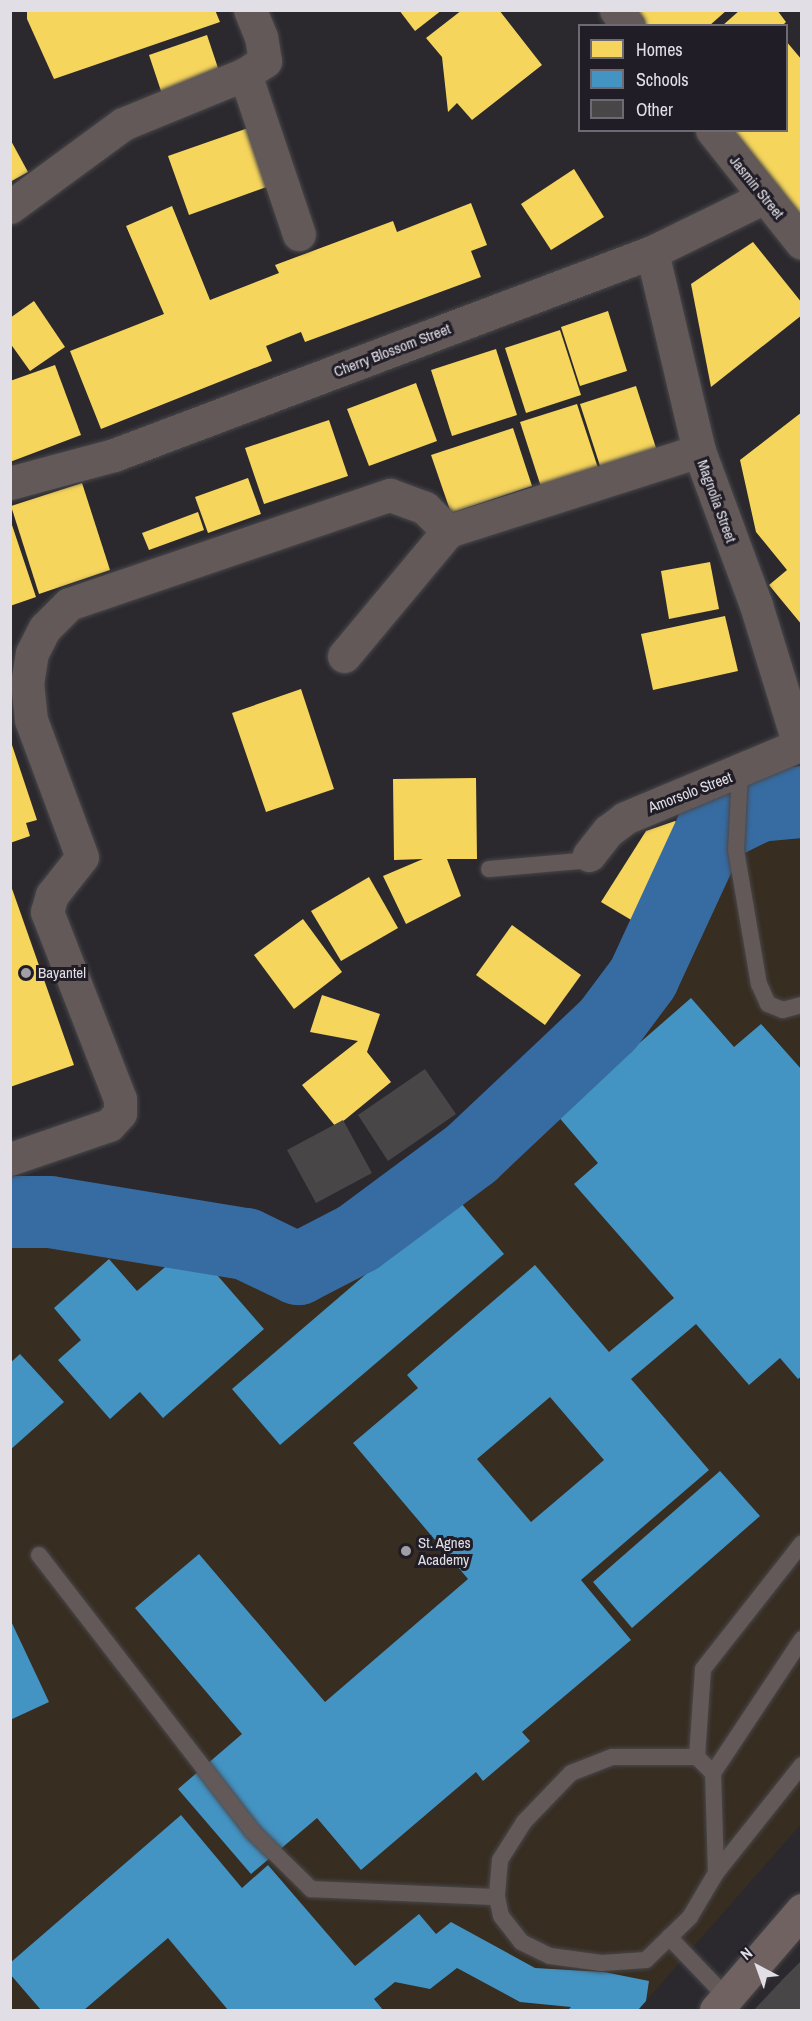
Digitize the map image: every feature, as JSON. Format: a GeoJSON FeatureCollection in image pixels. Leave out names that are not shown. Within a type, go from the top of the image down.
{"type":"FeatureCollection","features":[{"type":"Feature","properties":{"kind":"main road"},"geometry":{"type":"LineString","coordinates":[[722,2004],[801,1910]]}},
{"type":"Feature","properties":{"kind":"street"},"geometry":{"type":"LineString","coordinates":[[10,207],[123,124],[245,74],[265,61],[261,36],[250,10]]}},
{"type":"Feature","properties":{"kind":"street"},"geometry":{"type":"LineString","coordinates":[[616,10],[626,24]]}},
{"type":"Feature","properties":{"kind":"street"},"geometry":{"type":"LineString","coordinates":[[245,74],[299,234]]}},
{"type":"Feature","properties":{"kind":"street","name":"Jasmin Street"},"geometry":{"type":"LineString","coordinates":[[714,132],[801,243]]}},
{"type":"Feature","properties":{"kind":"street","name":"Cherry Blossom Street"},"geometry":{"type":"LineString","coordinates":[[10,483],[114,455],[652,252],[765,197]]}},
{"type":"Feature","properties":{"kind":"street","name":"Magnolia Street"},"geometry":{"type":"LineString","coordinates":[[652,252],[699,451],[756,605],[800,745]]}},
{"type":"Feature","properties":{"kind":"street"},"geometry":{"type":"LineString","coordinates":[[344,656],[448,531],[699,451]]}},
{"type":"Feature","properties":{"kind":"street"},"geometry":{"type":"LineString","coordinates":[[10,1159],[109,1125],[120,1113],[120,1099],[47,912],[52,895],[82,856],[31,720],[27,684],[32,653],[45,628],[69,604],[390,495],[425,508],[448,531]]}},
{"type":"Feature","properties":{"kind":"street","name":"Amorsolo Street"},"geometry":{"type":"LineString","coordinates":[[589,855],[608,831],[625,818],[740,787],[800,745]]}},
{"type":"Feature","properties":{"kind":"lane"},"geometry":{"type":"LineString","coordinates":[[740,787],[736,850],[759,984],[768,1004],[783,1011],[801,1005]]}},
{"type":"Feature","properties":{"kind":"lane"},"geometry":{"type":"LineString","coordinates":[[489,869],[580,861],[589,855]]}},
{"type":"Feature","properties":{"kind":"lane"},"geometry":{"type":"LineString","coordinates":[[697,1757],[703,1669],[801,1543]]}},
{"type":"Feature","properties":{"kind":"lane"},"geometry":{"type":"LineString","coordinates":[[39,1555],[252,1831],[311,1889],[497,1897]]}},
{"type":"Feature","properties":{"kind":"lane"},"geometry":{"type":"LineString","coordinates":[[716,1873],[713,1773],[801,1639]]}},
{"type":"Feature","properties":{"kind":"lane"},"geometry":{"type":"LineString","coordinates":[[713,1773],[697,1757],[612,1757],[571,1773],[524,1822],[500,1860],[497,1897],[501,1916],[521,1942],[550,1956],[602,1963],[646,1960],[690,1917],[716,1873],[801,1765]]}},
{"type":"Feature","properties":{"kind":"lane"},"geometry":{"type":"LineString","coordinates":[[669,1937],[722,2004]]}},
{"type":"Feature","properties":{"kind":"shaded area","name":"St. Agnes Academy"},"geometry":{"type":"Polygon","coordinates":[[[796,819],[802,826],[801,1824],[638,2010],[11,2010],[10,1241],[171,1235],[293,1279],[508,1147],[642,1007],[724,853],[796,819]]]}},
{"type":"Feature","properties":{"kind":"building: Homes"},"geometry":{"type":"Polygon","coordinates":[[[27,10],[215,10],[220,22],[54,79],[27,19],[27,10]]]}},
{"type":"Feature","properties":{"kind":"building: Homes"},"geometry":{"type":"Polygon","coordinates":[[[399,10],[442,10],[415,31],[399,10]]]}},
{"type":"Feature","properties":{"kind":"building: Homes"},"geometry":{"type":"Polygon","coordinates":[[[462,10],[499,10],[542,65],[472,120],[457,103],[448,112],[442,57],[426,38],[462,10]]]}},
{"type":"Feature","properties":{"kind":"building: Homes"},"geometry":{"type":"Polygon","coordinates":[[[624,10],[727,10],[711,24],[634,24],[624,10]]]}},
{"type":"Feature","properties":{"kind":"building: Homes"},"geometry":{"type":"Polygon","coordinates":[[[740,10],[777,10],[786,22],[784,24],[724,24],[740,10]]]}},
{"type":"Feature","properties":{"kind":"building: Homes"},"geometry":{"type":"Polygon","coordinates":[[[207,35],[224,86],[166,106],[149,55],[207,35]]]}},
{"type":"Feature","properties":{"kind":"building: Homes"},"geometry":{"type":"Polygon","coordinates":[[[788,43],[802,60],[802,232],[720,132],[788,132],[788,43]]]}},
{"type":"Feature","properties":{"kind":"building: Homes"},"geometry":{"type":"Polygon","coordinates":[[[251,127],[272,185],[189,215],[168,156],[251,127]]]}},
{"type":"Feature","properties":{"kind":"building: Homes"},"geometry":{"type":"Polygon","coordinates":[[[10,139],[28,172],[10,182],[10,139]]]}},
{"type":"Feature","properties":{"kind":"building: Homes"},"geometry":{"type":"Polygon","coordinates":[[[574,169],[604,217],[551,250],[521,204],[574,169]]]}},
{"type":"Feature","properties":{"kind":"building: Homes"},"geometry":{"type":"Polygon","coordinates":[[[471,203],[487,245],[471,251],[481,277],[305,342],[301,332],[266,346],[272,361],[101,429],[70,351],[164,314],[126,226],[172,206],[210,300],[279,273],[275,265],[393,221],[397,232],[471,203]]]}},
{"type":"Feature","properties":{"kind":"building: Homes"},"geometry":{"type":"Polygon","coordinates":[[[753,242],[802,303],[802,315],[711,387],[691,284],[753,242]]]}},
{"type":"Feature","properties":{"kind":"building: Homes"},"geometry":{"type":"Polygon","coordinates":[[[34,301],[65,347],[30,371],[10,343],[10,318],[34,301]]]}},
{"type":"Feature","properties":{"kind":"building: Homes"},"geometry":{"type":"Polygon","coordinates":[[[608,311],[627,371],[580,386],[561,327],[608,311]]]}},
{"type":"Feature","properties":{"kind":"building: Homes"},"geometry":{"type":"Polygon","coordinates":[[[560,330],[581,395],[526,413],[505,348],[560,330]]]}},
{"type":"Feature","properties":{"kind":"building: Homes"},"geometry":{"type":"Polygon","coordinates":[[[496,349],[517,415],[452,436],[431,370],[496,349]]]}},
{"type":"Feature","properties":{"kind":"building: Homes"},"geometry":{"type":"Polygon","coordinates":[[[55,365],[81,435],[10,462],[10,381],[55,365]]]}},
{"type":"Feature","properties":{"kind":"building: Homes"},"geometry":{"type":"Polygon","coordinates":[[[416,383],[437,441],[369,466],[347,409],[416,383]]]}},
{"type":"Feature","properties":{"kind":"building: Homes"},"geometry":{"type":"Polygon","coordinates":[[[636,386],[658,454],[602,472],[580,404],[636,386]]]}},
{"type":"Feature","properties":{"kind":"building: Homes"},"geometry":{"type":"Polygon","coordinates":[[[577,404],[599,471],[542,490],[520,422],[577,404]]]}},
{"type":"Feature","properties":{"kind":"building: Homes"},"geometry":{"type":"Polygon","coordinates":[[[802,412],[802,625],[769,585],[787,570],[756,532],[740,460],[802,412]]]}},
{"type":"Feature","properties":{"kind":"building: Homes"},"geometry":{"type":"Polygon","coordinates":[[[329,420],[348,476],[264,504],[245,448],[329,420]]]}},
{"type":"Feature","properties":{"kind":"building: Homes"},"geometry":{"type":"Polygon","coordinates":[[[513,428],[532,486],[451,513],[431,455],[513,428]]]}},
{"type":"Feature","properties":{"kind":"building: Homes"},"geometry":{"type":"Polygon","coordinates":[[[248,478],[261,514],[208,533],[195,497],[248,478]]]}},
{"type":"Feature","properties":{"kind":"building: Homes"},"geometry":{"type":"Polygon","coordinates":[[[82,483],[110,570],[39,594],[11,506],[82,483]]]}},
{"type":"Feature","properties":{"kind":"building: Homes"},"geometry":{"type":"Polygon","coordinates":[[[198,512],[204,530],[149,550],[142,533],[198,512]]]}},
{"type":"Feature","properties":{"kind":"building: Homes"},"geometry":{"type":"Polygon","coordinates":[[[10,519],[36,597],[10,606],[10,519]]]}},
{"type":"Feature","properties":{"kind":"building: Homes"},"geometry":{"type":"Polygon","coordinates":[[[710,562],[719,609],[669,619],[661,571],[710,562]]]}},
{"type":"Feature","properties":{"kind":"building: Homes"},"geometry":{"type":"Polygon","coordinates":[[[725,616],[738,671],[653,690],[641,634],[725,616]]]}},
{"type":"Feature","properties":{"kind":"building: Homes"},"geometry":{"type":"Polygon","coordinates":[[[301,689],[334,789],[266,812],[232,713],[301,689]]]}},
{"type":"Feature","properties":{"kind":"building: Homes"},"geometry":{"type":"Polygon","coordinates":[[[10,739],[37,820],[26,823],[30,836],[10,843],[10,739]]]}},
{"type":"Feature","properties":{"kind":"building: Homes"},"geometry":{"type":"Polygon","coordinates":[[[476,778],[477,859],[447,859],[461,896],[406,924],[383,876],[423,859],[394,860],[393,779],[476,778]]]}},
{"type":"Feature","properties":{"kind":"building: Homes"},"geometry":{"type":"Polygon","coordinates":[[[675,821],[686,828],[633,921],[601,902],[646,831],[675,821]]]}},
{"type":"Feature","properties":{"kind":"building: Homes"},"geometry":{"type":"Polygon","coordinates":[[[369,877],[398,928],[341,961],[311,911],[369,877]]]}},
{"type":"Feature","properties":{"kind":"building: Homes","name":"Bayantel"},"geometry":{"type":"Polygon","coordinates":[[[10,883],[74,1065],[10,1087],[10,883]]]}},
{"type":"Feature","properties":{"kind":"building: Homes"},"geometry":{"type":"Polygon","coordinates":[[[303,919],[342,972],[294,1009],[254,955],[303,919]]]}},
{"type":"Feature","properties":{"kind":"building: Homes"},"geometry":{"type":"Polygon","coordinates":[[[512,925],[581,975],[545,1025],[476,975],[512,925]]]}},
{"type":"Feature","properties":{"kind":"building: Homes"},"geometry":{"type":"Polygon","coordinates":[[[322,995],[380,1014],[367,1052],[391,1082],[336,1127],[302,1085],[358,1041],[310,1032],[322,995]]]}},
{"type":"Feature","properties":{"kind":"building: Schools"},"geometry":{"type":"Polygon","coordinates":[[[691,998],[734,1047],[761,1024],[802,1070],[802,1376],[798,1379],[780,1358],[749,1385],[696,1324],[631,1379],[709,1470],[581,1580],[631,1640],[522,1732],[530,1741],[483,1781],[476,1772],[361,1870],[317,1818],[251,1874],[178,1789],[242,1734],[135,1608],[199,1554],[325,1702],[468,1579],[353,1443],[418,1388],[407,1375],[535,1265],[609,1352],[674,1298],[574,1184],[598,1163],[557,1115],[691,998]],[[550,1397],[477,1459],[531,1522],[604,1460],[550,1397]]]}},
{"type":"Feature","properties":{"kind":"building: Schools"},"geometry":{"type":"Polygon","coordinates":[[[456,1197],[504,1254],[280,1445],[232,1389],[456,1197]]]}},
{"type":"Feature","properties":{"kind":"building: Schools"},"geometry":{"type":"Polygon","coordinates":[[[191,1245],[264,1329],[163,1418],[140,1392],[110,1419],[58,1360],[81,1340],[54,1308],[109,1259],[137,1291],[191,1245]]]}},
{"type":"Feature","properties":{"kind":"building: Schools"},"geometry":{"type":"Polygon","coordinates":[[[20,1354],[64,1402],[10,1450],[10,1363],[20,1354]]]}},
{"type":"Feature","properties":{"kind":"building: Schools"},"geometry":{"type":"Polygon","coordinates":[[[720,1471],[760,1516],[632,1628],[593,1582],[720,1471]]]}},
{"type":"Feature","properties":{"kind":"building: Schools"},"geometry":{"type":"Polygon","coordinates":[[[10,1619],[49,1702],[10,1720],[10,1619]]]}},
{"type":"Feature","properties":{"kind":"building: Schools"},"geometry":{"type":"Polygon","coordinates":[[[181,1815],[242,1888],[268,1865],[355,1966],[419,1914],[436,1934],[451,1922],[535,1968],[604,1972],[649,1981],[646,2001],[638,2010],[568,2010],[571,2007],[520,2002],[457,1968],[430,1989],[395,1982],[374,1999],[383,2010],[228,2010],[168,1938],[84,2010],[41,2010],[10,1974],[10,1963],[181,1815]]]}},
{"type":"Feature","properties":{"kind":"building: Other"},"geometry":{"type":"Polygon","coordinates":[[[425,1069],[456,1114],[388,1161],[358,1115],[425,1069]]]}},
{"type":"Feature","properties":{"kind":"building: Other"},"geometry":{"type":"Polygon","coordinates":[[[343,1120],[372,1173],[316,1203],[287,1150],[343,1120]]]}},
{"type":"Feature","properties":{"kind":"building: Other"},"geometry":{"type":"Polygon","coordinates":[[[802,1960],[802,2010],[754,2010],[783,1979],[802,1960]]]}},
{"type":"Feature","properties":{"kind":"waterway"},"geometry":{"type":"LineString","coordinates":[[10,1212],[50,1212],[246,1244],[298,1269],[358,1238],[471,1154],[608,1025],[643,978],[712,829],[759,806],[802,802]]}},
{"type":"Feature","properties":{"kind":"place","name":"Bayantel"},"geometry":{"type":"Point","coordinates":[26,973]}},
{"type":"Feature","properties":{"kind":"place","name":"St. Agnes Academy"},"geometry":{"type":"Point","coordinates":[406,1551]}}]}
